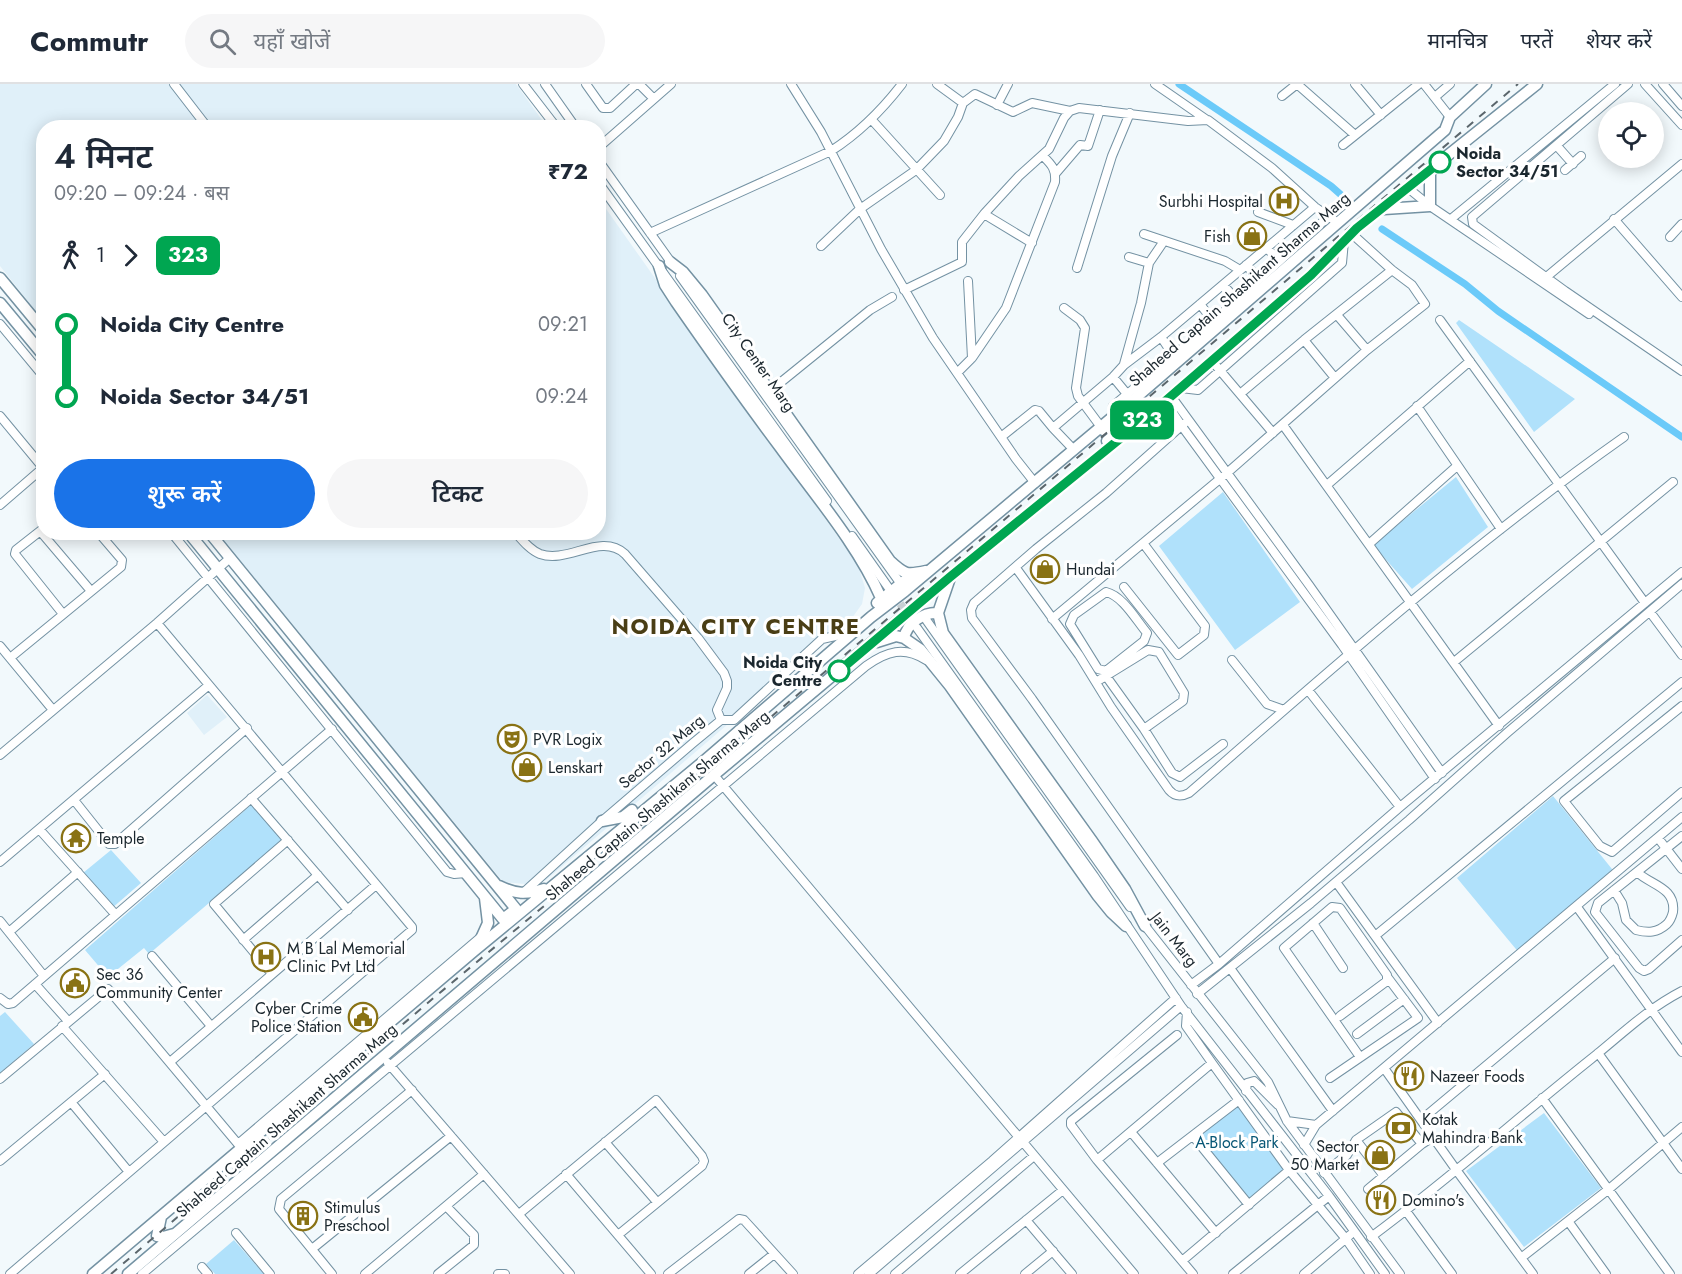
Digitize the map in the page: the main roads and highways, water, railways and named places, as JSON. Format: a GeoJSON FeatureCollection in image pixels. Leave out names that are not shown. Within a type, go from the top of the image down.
{"type":"FeatureCollection","features":[{"type":"Feature","properties":{"kind":"main road","name":"Shaheed Captain Shashikant Sharma Marg"},"geometry":{"type":"LineString","coordinates":[[93,1274],[871,617],[929,572],[1118,413],[1133,395],[1260,284],[1296,260],[1337,219],[1361,203],[1445,130],[1450,117],[1486,84]]}},
{"type":"Feature","properties":{"kind":"main road","name":"Shaheed Captain Shashikant Sharma Marg"},"geometry":{"type":"LineString","coordinates":[[128,1274],[714,775],[950,577],[1154,411],[1311,275],[1351,234],[1378,211],[1537,84]]}},
{"type":"Feature","properties":{"kind":"main road"},"geometry":{"type":"LineString","coordinates":[[1378,211],[1397,206],[1430,206],[1430,169]]}},
{"type":"Feature","properties":{"kind":"main road"},"geometry":{"type":"LineString","coordinates":[[1296,260],[1297,273],[1311,275]]}},
{"type":"Feature","properties":{"kind":"main road"},"geometry":{"type":"LineString","coordinates":[[670,262],[683,272],[702,295],[890,561],[899,570],[912,575]]}},
{"type":"Feature","properties":{"kind":"main road"},"geometry":{"type":"LineString","coordinates":[[659,266],[665,285],[676,302],[814,492],[872,579],[881,598]]}},
{"type":"Feature","properties":{"kind":"main road"},"geometry":{"type":"LineString","coordinates":[[0,278],[36,321]]}},
{"type":"Feature","properties":{"kind":"main road"},"geometry":{"type":"LineString","coordinates":[[1260,284],[1280,290],[1278,304]]}},
{"type":"Feature","properties":{"kind":"main road"},"geometry":{"type":"LineString","coordinates":[[0,303],[36,346]]}},
{"type":"Feature","properties":{"kind":"main road"},"geometry":{"type":"LineString","coordinates":[[1133,395],[1125,412],[1125,418],[1131,421],[1139,415],[1154,411]]}},
{"type":"Feature","properties":{"kind":"main road"},"geometry":{"type":"LineString","coordinates":[[1076,448],[1109,425],[1117,428],[1115,435],[1093,454],[1089,464]]}},
{"type":"Feature","properties":{"kind":"main road"},"geometry":{"type":"LineString","coordinates":[[193,540],[213,573],[503,919],[516,909],[215,540]]}},
{"type":"Feature","properties":{"kind":"main road"},"geometry":{"type":"LineString","coordinates":[[871,617],[881,598],[912,575],[929,572]]}},
{"type":"Feature","properties":{"kind":"main road"},"geometry":{"type":"LineString","coordinates":[[950,577],[938,613],[943,633],[1092,840],[1136,907],[1145,926]]}},
{"type":"Feature","properties":{"kind":"main road"},"geometry":{"type":"LineString","coordinates":[[904,638],[906,631],[915,622],[925,615],[938,613]]}},
{"type":"Feature","properties":{"kind":"main road"},"geometry":{"type":"LineString","coordinates":[[871,644],[896,636],[916,644],[950,686],[1057,841],[1098,896],[1126,926]]}},
{"type":"Feature","properties":{"kind":"main road"},"geometry":{"type":"LineString","coordinates":[[602,821],[623,817],[655,793],[671,787]]}},
{"type":"Feature","properties":{"kind":"main road"},"geometry":{"type":"LineString","coordinates":[[496,885],[515,894],[531,894],[555,883]]}},
{"type":"Feature","properties":{"kind":"main road"},"geometry":{"type":"LineString","coordinates":[[474,951],[488,923],[488,910],[484,895]]}},
{"type":"Feature","properties":{"kind":"main road"},"geometry":{"type":"LineString","coordinates":[[160,1217],[158,1236],[177,1234]]}},
{"type":"Feature","properties":{"kind":"waterway"},"geometry":{"type":"LineString","coordinates":[[1179,84],[1331,186],[1356,208]]}},
{"type":"Feature","properties":{"kind":"waterway"},"geometry":{"type":"LineString","coordinates":[[1382,229],[1465,284],[1498,311],[1682,437]]}},
{"type":"Feature","properties":{"kind":"tunnel"},"geometry":{"type":"LineString","coordinates":[[893,594],[917,627]]}},
{"type":"Feature","properties":{"kind":"railway"},"geometry":{"type":"LineString","coordinates":[[111,1274],[430,1001],[814,681],[1518,84]]}},
{"type":"Feature","properties":{"kind":"place","name":"Noida Sector 34/51"},"geometry":{"type":"Point","coordinates":[1440,162]}},
{"type":"Feature","properties":{"kind":"place","name":"Surbhi Hospital"},"geometry":{"type":"Point","coordinates":[1284,201]}},
{"type":"Feature","properties":{"kind":"place","name":"Fish"},"geometry":{"type":"Point","coordinates":[1252,236]}},
{"type":"Feature","properties":{"kind":"place","name":"Hundai"},"geometry":{"type":"Point","coordinates":[1045,569]}},
{"type":"Feature","properties":{"kind":"place","name":"Noida City Centre"},"geometry":{"type":"Point","coordinates":[839,671]}},
{"type":"Feature","properties":{"kind":"place","name":"PVR Logix"},"geometry":{"type":"Point","coordinates":[512,739]}},
{"type":"Feature","properties":{"kind":"place","name":"Lenskart"},"geometry":{"type":"Point","coordinates":[527,767]}},
{"type":"Feature","properties":{"kind":"place","name":"Temple"},"geometry":{"type":"Point","coordinates":[76,838]}},
{"type":"Feature","properties":{"kind":"place","name":"M B Lal Memorial Clinic Pvt Ltd"},"geometry":{"type":"Point","coordinates":[266,957]}},
{"type":"Feature","properties":{"kind":"place","name":"Sec 36 Community Center"},"geometry":{"type":"Point","coordinates":[75,983]}},
{"type":"Feature","properties":{"kind":"place","name":"Cyber Crime Police Station"},"geometry":{"type":"Point","coordinates":[363,1017]}},
{"type":"Feature","properties":{"kind":"place","name":"Nazeer Foods"},"geometry":{"type":"Point","coordinates":[1409,1076]}},
{"type":"Feature","properties":{"kind":"place","name":"Kotak Mahindra Bank"},"geometry":{"type":"Point","coordinates":[1401,1128]}},
{"type":"Feature","properties":{"kind":"place","name":"Sector 50 Market"},"geometry":{"type":"Point","coordinates":[1380,1155]}},
{"type":"Feature","properties":{"kind":"place","name":"Domino's"},"geometry":{"type":"Point","coordinates":[1381,1200]}},
{"type":"Feature","properties":{"kind":"place","name":"Stimulus Preschool"},"geometry":{"type":"Point","coordinates":[303,1216]}},
{"type":"Feature","properties":{"kind":"district","name":"NOIDA CITY CENTRE"},"geometry":{"type":"Point","coordinates":[736,626]}},
{"type":"Feature","properties":{"kind":"park label","name":"A-Block Park"},"geometry":{"type":"Point","coordinates":[1237,1142]}}]}
